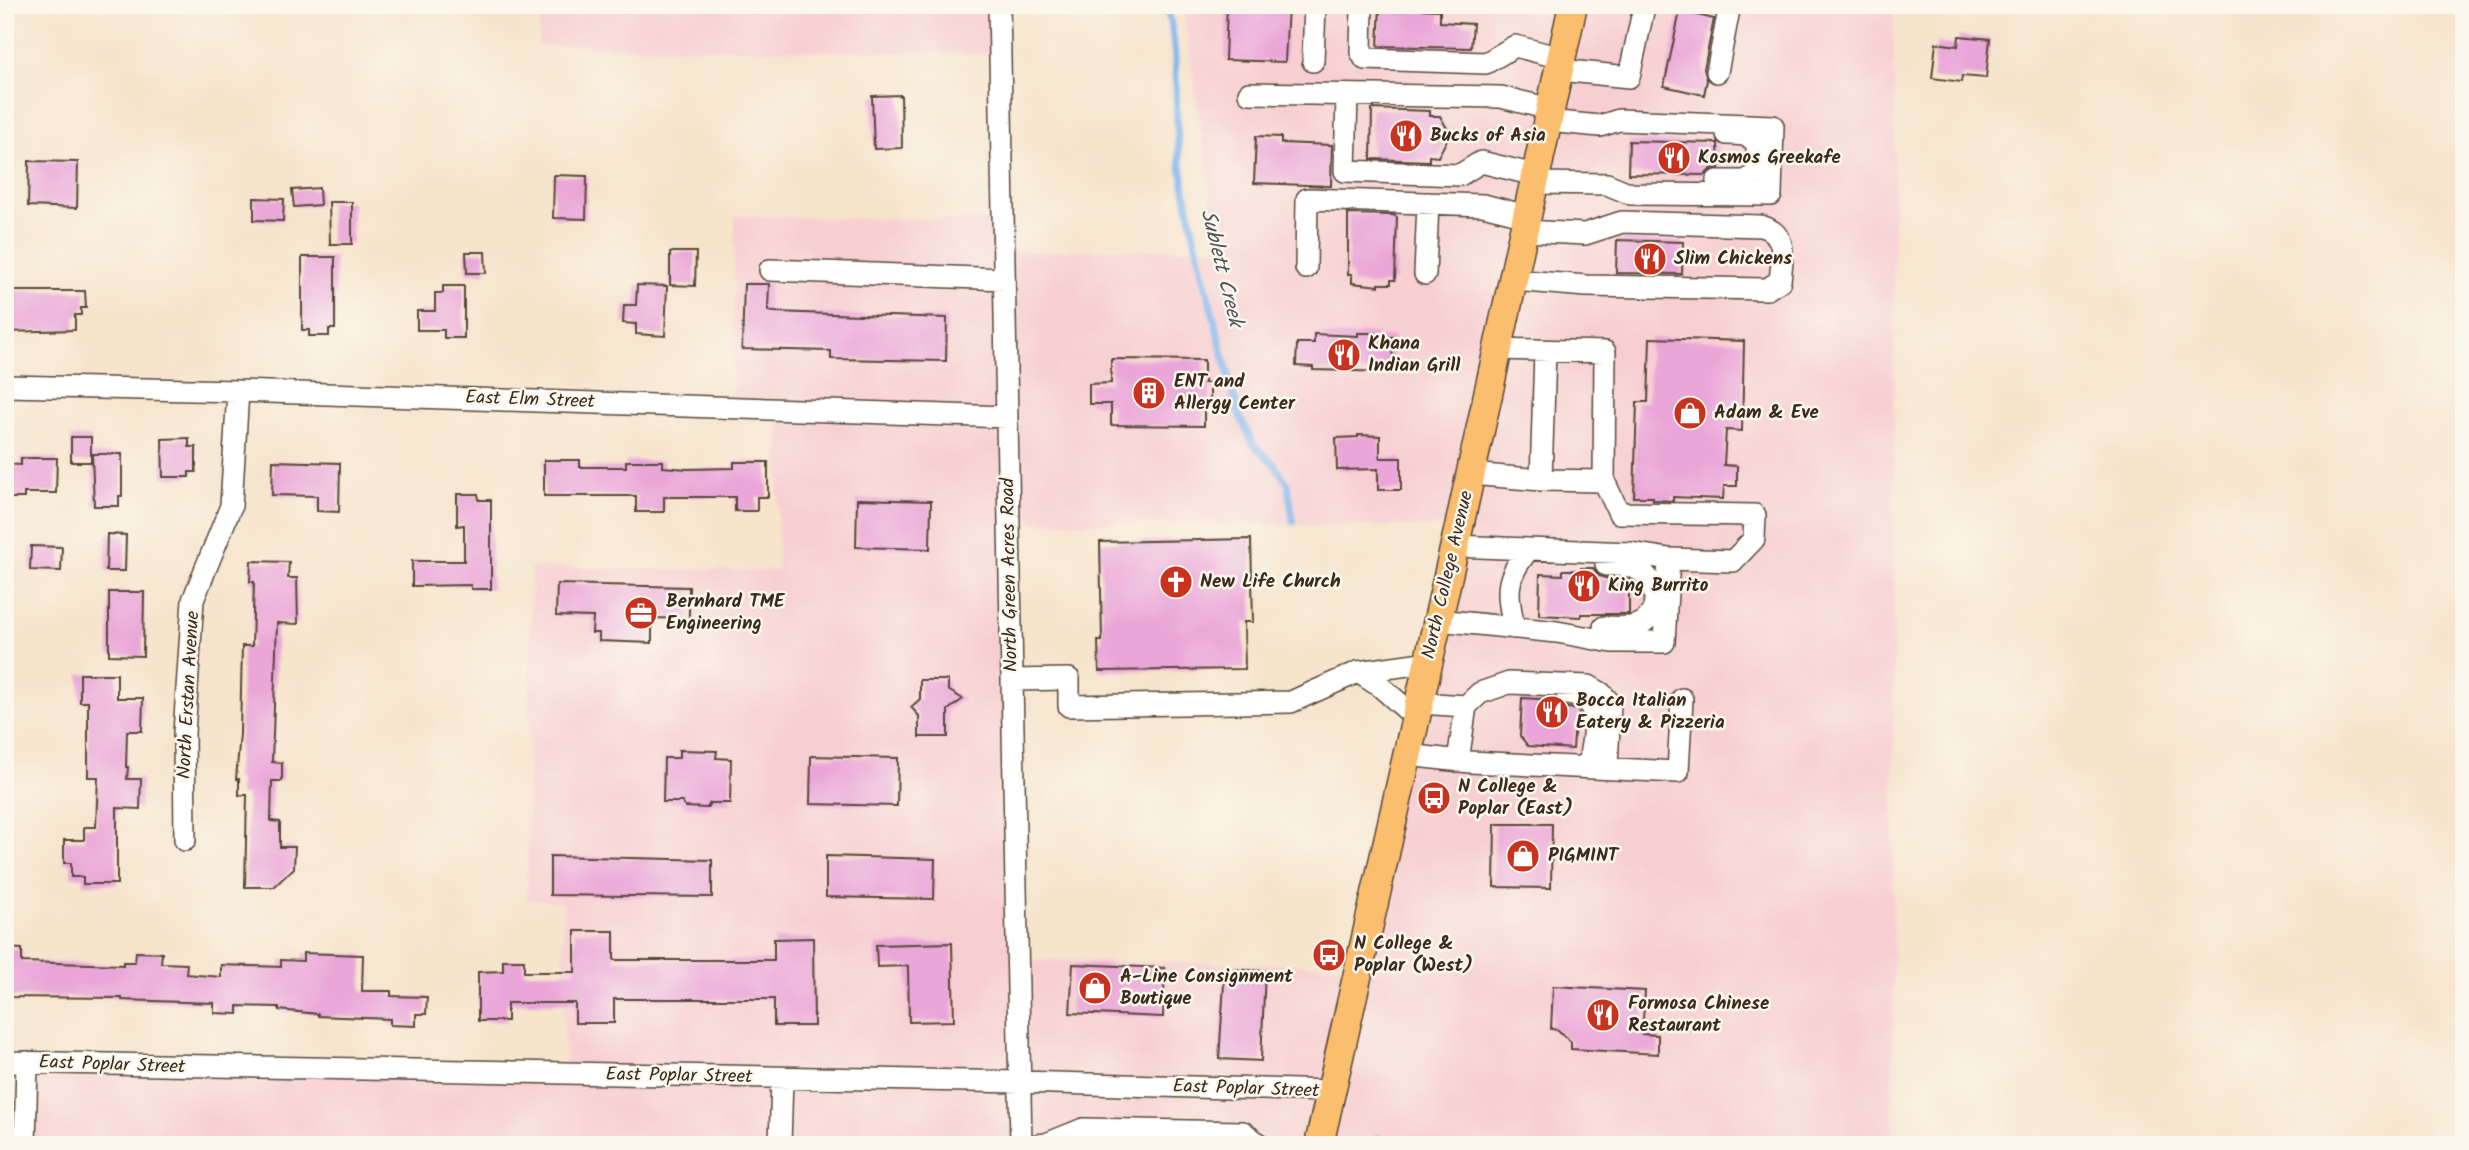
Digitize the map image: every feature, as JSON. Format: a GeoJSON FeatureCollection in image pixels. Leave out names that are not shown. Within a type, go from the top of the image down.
{"type":"FeatureCollection","features":[{"type":"Feature","properties":{"kind":"main road","name":"North College Avenue"},"geometry":{"type":"LineString","coordinates":[[1319,1145],[1471,474],[1560,64],[1567,7]]}},
{"type":"Feature","properties":{"kind":"street","name":"North Green Acres Road"},"geometry":{"type":"LineString","coordinates":[[999,5],[1021,1145]]}},
{"type":"Feature","properties":{"kind":"street"},"geometry":{"type":"LineString","coordinates":[[1313,61],[1315,5]]}},
{"type":"Feature","properties":{"kind":"street"},"geometry":{"type":"LineString","coordinates":[[1362,5],[1361,52],[1365,59],[1486,63],[1515,46],[1560,64],[1629,77],[1644,7]]}},
{"type":"Feature","properties":{"kind":"street"},"geometry":{"type":"LineString","coordinates":[[1371,5],[1370,49],[1374,54],[1424,55],[1433,61]]}},
{"type":"Feature","properties":{"kind":"street"},"geometry":{"type":"LineString","coordinates":[[1717,72],[1730,5]]}},
{"type":"Feature","properties":{"kind":"street"},"geometry":{"type":"LineString","coordinates":[[1249,93],[1347,94],[1501,97],[1549,115],[1600,125],[1619,120],[1773,126],[1771,195],[1631,194],[1607,184],[1535,179],[1481,162],[1460,175],[1345,172],[1347,94]]}},
{"type":"Feature","properties":{"kind":"street"},"geometry":{"type":"LineString","coordinates":[[1436,174],[1428,165],[1365,162],[1355,151],[1356,108],[1361,105],[1426,106],[1441,96]]}},
{"type":"Feature","properties":{"kind":"street"},"geometry":{"type":"LineString","coordinates":[[1306,268],[1307,199],[1483,205],[1525,224],[1585,234],[1622,222],[1761,226],[1771,229],[1780,239],[1783,254],[1774,285],[1586,286],[1513,280]]}},
{"type":"Feature","properties":{"kind":"street"},"geometry":{"type":"LineString","coordinates":[[1425,274],[1428,203]]}},
{"type":"Feature","properties":{"kind":"street"},"geometry":{"type":"LineString","coordinates":[[770,270],[1004,279]]}},
{"type":"Feature","properties":{"kind":"street"},"geometry":{"type":"LineString","coordinates":[[1455,546],[1631,553],[1669,559],[1733,561],[1754,538],[1755,515],[1619,513],[1604,481],[1605,352],[1498,349]]}},
{"type":"Feature","properties":{"kind":"street"},"geometry":{"type":"LineString","coordinates":[[1541,480],[1545,351]]}},
{"type":"Feature","properties":{"kind":"street","name":"East Elm Street"},"geometry":{"type":"LineString","coordinates":[[5,386],[1007,416]]}},
{"type":"Feature","properties":{"kind":"street","name":"North Erstan Avenue"},"geometry":{"type":"LineString","coordinates":[[185,840],[184,733],[193,600],[231,506],[238,391]]}},
{"type":"Feature","properties":{"kind":"street"},"geometry":{"type":"LineString","coordinates":[[1471,474],[1541,480],[1604,481]]}},
{"type":"Feature","properties":{"kind":"street"},"geometry":{"type":"LineString","coordinates":[[1514,628],[1509,592],[1511,578],[1514,568],[1533,549]]}},
{"type":"Feature","properties":{"kind":"street"},"geometry":{"type":"LineString","coordinates":[[1533,549],[1560,564],[1628,566],[1639,570],[1653,587],[1655,605],[1642,624],[1557,632]]}},
{"type":"Feature","properties":{"kind":"street"},"geometry":{"type":"LineString","coordinates":[[1438,620],[1557,632],[1612,642],[1664,642],[1669,559]]}},
{"type":"Feature","properties":{"kind":"street"},"geometry":{"type":"LineString","coordinates":[[1012,680],[1069,679],[1069,706],[1290,702],[1358,672],[1429,662]]}},
{"type":"Feature","properties":{"kind":"street"},"geometry":{"type":"LineString","coordinates":[[1358,672],[1417,710],[1466,706],[1480,693],[1490,690],[1575,694],[1587,698],[1593,710],[1597,768]]}},
{"type":"Feature","properties":{"kind":"street"},"geometry":{"type":"LineString","coordinates":[[1407,755],[1458,761],[1678,772],[1682,699]]}},
{"type":"Feature","properties":{"kind":"street"},"geometry":{"type":"LineString","coordinates":[[1458,761],[1466,706]]}},
{"type":"Feature","properties":{"kind":"street","name":"East Poplar Street"},"geometry":{"type":"LineString","coordinates":[[5,1062],[1020,1082],[1331,1091]]}},
{"type":"Feature","properties":{"kind":"street"},"geometry":{"type":"LineString","coordinates":[[25,1145],[27,1062]]}},
{"type":"Feature","properties":{"kind":"street"},"geometry":{"type":"LineString","coordinates":[[780,1145],[782,1078]]}},
{"type":"Feature","properties":{"kind":"street"},"geometry":{"type":"LineString","coordinates":[[1038,1145],[1083,1129],[1243,1132],[1260,1145]]}},
{"type":"Feature","properties":{"kind":"shaded area"},"geometry":{"type":"Polygon","coordinates":[[[540,5],[999,5],[1000,54],[539,45],[540,5]]]}},
{"type":"Feature","properties":{"kind":"shaded area"},"geometry":{"type":"Polygon","coordinates":[[[1183,5],[1894,5],[1893,1145],[25,1145],[27,1062],[565,1073],[563,902],[527,900],[531,567],[777,571],[780,409],[732,407],[735,216],[1003,221],[1004,252],[1218,248],[1183,5]],[[1009,522],[1017,960],[1359,966],[1459,527],[1009,522]]]}},
{"type":"Feature","properties":{"kind":"building"},"geometry":{"type":"Polygon","coordinates":[[[1227,5],[1288,5],[1285,62],[1225,60],[1227,5]]]}},
{"type":"Feature","properties":{"kind":"building"},"geometry":{"type":"Polygon","coordinates":[[[1380,7],[1440,10],[1440,22],[1473,24],[1471,48],[1378,46],[1380,7]]]}},
{"type":"Feature","properties":{"kind":"building"},"geometry":{"type":"Polygon","coordinates":[[[1680,11],[1714,19],[1704,69],[1707,80],[1704,95],[1664,86],[1680,11]]]}},
{"type":"Feature","properties":{"kind":"building"},"geometry":{"type":"Polygon","coordinates":[[[1959,36],[1990,39],[1986,78],[1962,76],[1961,82],[1932,78],[1936,43],[1958,46],[1959,36]]]}},
{"type":"Feature","properties":{"kind":"building"},"geometry":{"type":"Polygon","coordinates":[[[901,95],[902,148],[874,149],[872,96],[901,95]]]}},
{"type":"Feature","properties":{"kind":"building","name":"Bucks of Asia"},"geometry":{"type":"Polygon","coordinates":[[[1372,109],[1430,111],[1430,116],[1440,116],[1450,134],[1438,157],[1429,156],[1429,161],[1371,159],[1372,109]]]}},
{"type":"Feature","properties":{"kind":"building"},"geometry":{"type":"Polygon","coordinates":[[[1256,136],[1281,137],[1281,143],[1332,145],[1331,186],[1254,183],[1256,136]]]}},
{"type":"Feature","properties":{"kind":"building","name":"Kosmos Greekafe"},"geometry":{"type":"Polygon","coordinates":[[[1629,141],[1718,143],[1719,168],[1711,169],[1705,175],[1628,174],[1629,141]]]}},
{"type":"Feature","properties":{"kind":"building"},"geometry":{"type":"Polygon","coordinates":[[[29,161],[78,162],[77,208],[28,206],[29,161]]]}},
{"type":"Feature","properties":{"kind":"building"},"geometry":{"type":"Polygon","coordinates":[[[554,175],[587,176],[586,219],[553,218],[554,175]]]}},
{"type":"Feature","properties":{"kind":"building"},"geometry":{"type":"Polygon","coordinates":[[[319,188],[320,205],[294,207],[292,190],[319,188]]]}},
{"type":"Feature","properties":{"kind":"building"},"geometry":{"type":"Polygon","coordinates":[[[254,198],[284,199],[283,221],[254,220],[254,198]]]}},
{"type":"Feature","properties":{"kind":"building"},"geometry":{"type":"Polygon","coordinates":[[[329,202],[352,202],[352,244],[330,244],[329,202]]]}},
{"type":"Feature","properties":{"kind":"building"},"geometry":{"type":"Polygon","coordinates":[[[1348,214],[1397,217],[1395,280],[1391,280],[1391,284],[1379,286],[1352,283],[1352,274],[1348,274],[1348,214]]]}},
{"type":"Feature","properties":{"kind":"building","name":"Slim Chickens"},"geometry":{"type":"Polygon","coordinates":[[[1617,240],[1683,242],[1682,274],[1616,273],[1617,240]]]}},
{"type":"Feature","properties":{"kind":"building"},"geometry":{"type":"Polygon","coordinates":[[[466,252],[485,252],[486,273],[467,273],[466,252]]]}},
{"type":"Feature","properties":{"kind":"building"},"geometry":{"type":"Polygon","coordinates":[[[696,252],[695,286],[670,285],[670,253],[696,252]]]}},
{"type":"Feature","properties":{"kind":"building"},"geometry":{"type":"Polygon","coordinates":[[[302,257],[335,257],[335,329],[329,329],[329,336],[309,336],[309,330],[302,330],[302,257]]]}},
{"type":"Feature","properties":{"kind":"building"},"geometry":{"type":"Polygon","coordinates":[[[744,284],[769,284],[768,311],[947,318],[946,361],[831,359],[831,351],[742,349],[744,284]]]}},
{"type":"Feature","properties":{"kind":"building"},"geometry":{"type":"Polygon","coordinates":[[[637,285],[667,286],[665,336],[636,334],[636,324],[623,323],[624,305],[636,305],[637,285]]]}},
{"type":"Feature","properties":{"kind":"building"},"geometry":{"type":"Polygon","coordinates":[[[443,286],[464,286],[464,338],[444,338],[444,330],[417,330],[417,311],[435,311],[435,293],[443,293],[443,286]]]}},
{"type":"Feature","properties":{"kind":"building"},"geometry":{"type":"Polygon","coordinates":[[[5,291],[85,291],[86,308],[81,308],[81,315],[75,315],[75,330],[5,332],[5,291]]]}},
{"type":"Feature","properties":{"kind":"building","name":"Khana Indian Grill"},"geometry":{"type":"Polygon","coordinates":[[[1358,333],[1393,337],[1392,372],[1313,370],[1313,367],[1296,366],[1297,343],[1314,343],[1314,334],[1358,336],[1358,333]]]}},
{"type":"Feature","properties":{"kind":"building"},"geometry":{"type":"Polygon","coordinates":[[[1650,338],[1744,341],[1742,431],[1726,430],[1724,465],[1737,466],[1737,486],[1724,486],[1723,499],[1673,497],[1673,501],[1634,497],[1637,402],[1648,402],[1650,338]]]}},
{"type":"Feature","properties":{"kind":"building","name":"ENT and Allergy Center"},"geometry":{"type":"Polygon","coordinates":[[[1111,359],[1204,360],[1204,383],[1210,383],[1210,403],[1204,403],[1204,426],[1111,425],[1111,404],[1089,404],[1089,384],[1111,383],[1111,359]]]}},
{"type":"Feature","properties":{"kind":"building"},"geometry":{"type":"Polygon","coordinates":[[[1380,436],[1380,458],[1401,458],[1401,490],[1378,490],[1378,469],[1337,470],[1336,438],[1380,436]]]}},
{"type":"Feature","properties":{"kind":"building"},"geometry":{"type":"Polygon","coordinates":[[[71,437],[91,437],[91,462],[71,462],[71,437]]]}},
{"type":"Feature","properties":{"kind":"building"},"geometry":{"type":"Polygon","coordinates":[[[189,438],[189,447],[196,447],[196,472],[189,472],[189,477],[163,477],[162,439],[189,438]]]}},
{"type":"Feature","properties":{"kind":"building"},"geometry":{"type":"Polygon","coordinates":[[[92,454],[122,454],[122,496],[119,496],[119,506],[94,506],[92,454]]]}},
{"type":"Feature","properties":{"kind":"building"},"geometry":{"type":"Polygon","coordinates":[[[21,458],[57,458],[56,493],[24,493],[24,498],[5,498],[5,464],[21,465],[21,458]]]}},
{"type":"Feature","properties":{"kind":"building"},"geometry":{"type":"Polygon","coordinates":[[[544,460],[580,460],[580,467],[626,467],[626,461],[663,461],[663,467],[687,469],[734,468],[734,462],[768,462],[768,497],[757,497],[757,511],[735,511],[735,497],[664,497],[664,512],[636,512],[636,496],[544,496],[544,460]]]}},
{"type":"Feature","properties":{"kind":"building"},"geometry":{"type":"Polygon","coordinates":[[[273,461],[340,463],[339,512],[317,511],[317,496],[272,495],[273,461]]]}},
{"type":"Feature","properties":{"kind":"building"},"geometry":{"type":"Polygon","coordinates":[[[457,494],[478,494],[479,500],[491,500],[491,589],[471,589],[471,585],[412,586],[412,561],[464,561],[464,525],[457,526],[457,494]]]}},
{"type":"Feature","properties":{"kind":"building"},"geometry":{"type":"Polygon","coordinates":[[[857,499],[931,501],[930,549],[856,547],[857,499]]]}},
{"type":"Feature","properties":{"kind":"building"},"geometry":{"type":"Polygon","coordinates":[[[107,534],[126,535],[125,571],[106,571],[107,534]]]}},
{"type":"Feature","properties":{"kind":"building","name":"New Life Church"},"geometry":{"type":"Polygon","coordinates":[[[1251,539],[1253,622],[1244,622],[1245,669],[1099,671],[1098,641],[1102,641],[1100,542],[1251,539]]]}},
{"type":"Feature","properties":{"kind":"building"},"geometry":{"type":"Polygon","coordinates":[[[31,546],[62,547],[61,571],[30,570],[31,546]]]}},
{"type":"Feature","properties":{"kind":"building"},"geometry":{"type":"Polygon","coordinates":[[[251,561],[289,562],[288,578],[297,578],[298,624],[277,623],[272,762],[282,763],[282,781],[272,781],[271,821],[280,822],[280,847],[295,847],[294,868],[274,887],[245,887],[247,795],[239,795],[239,779],[236,779],[242,646],[252,646],[254,582],[250,582],[251,561]]]}},
{"type":"Feature","properties":{"kind":"building","name":"King Burrito"},"geometry":{"type":"Polygon","coordinates":[[[1593,568],[1599,576],[1605,578],[1629,580],[1629,614],[1581,614],[1581,617],[1539,615],[1540,574],[1563,575],[1563,570],[1593,568]]]}},
{"type":"Feature","properties":{"kind":"building","name":"Bernhard TME Engineering"},"geometry":{"type":"Polygon","coordinates":[[[557,584],[689,587],[689,619],[652,618],[652,643],[599,641],[599,633],[592,633],[593,617],[556,616],[557,584]]]}},
{"type":"Feature","properties":{"kind":"building"},"geometry":{"type":"Polygon","coordinates":[[[109,592],[144,592],[143,656],[109,655],[109,592]]]}},
{"type":"Feature","properties":{"kind":"building"},"geometry":{"type":"Polygon","coordinates":[[[80,674],[117,674],[117,698],[143,698],[142,731],[127,731],[126,767],[127,779],[141,779],[140,809],[117,808],[117,884],[83,884],[83,877],[71,877],[71,863],[64,863],[64,840],[84,840],[84,827],[96,827],[98,777],[88,777],[88,702],[80,702],[80,674]]]}},
{"type":"Feature","properties":{"kind":"building"},"geometry":{"type":"Polygon","coordinates":[[[920,680],[948,680],[948,690],[963,699],[948,710],[948,737],[919,737],[919,716],[911,707],[920,699],[920,680]]]}},
{"type":"Feature","properties":{"kind":"building","name":"Bocca Italian Eatery & Pizzeria"},"geometry":{"type":"Polygon","coordinates":[[[1522,698],[1556,700],[1564,707],[1578,710],[1581,723],[1575,723],[1573,749],[1528,746],[1520,736],[1522,698]]]}},
{"type":"Feature","properties":{"kind":"building"},"geometry":{"type":"Polygon","coordinates":[[[679,750],[717,751],[716,758],[731,759],[730,803],[710,803],[707,808],[685,807],[682,802],[663,802],[664,758],[679,758],[679,750]]]}},
{"type":"Feature","properties":{"kind":"building"},"geometry":{"type":"Polygon","coordinates":[[[811,756],[898,758],[897,806],[810,804],[811,756]]]}},
{"type":"Feature","properties":{"kind":"building","name":"PIGMINT"},"geometry":{"type":"Polygon","coordinates":[[[1495,824],[1552,824],[1551,888],[1494,887],[1495,824]]]}},
{"type":"Feature","properties":{"kind":"building"},"geometry":{"type":"Polygon","coordinates":[[[550,856],[712,860],[712,897],[550,895],[550,856]]]}},
{"type":"Feature","properties":{"kind":"building"},"geometry":{"type":"Polygon","coordinates":[[[826,856],[935,859],[934,899],[826,897],[826,856]]]}},
{"type":"Feature","properties":{"kind":"building"},"geometry":{"type":"Polygon","coordinates":[[[575,931],[614,931],[614,960],[774,960],[774,939],[813,938],[814,1026],[774,1026],[774,999],[614,999],[614,1023],[575,1023],[575,1003],[507,1003],[507,1021],[478,1021],[478,972],[503,971],[503,960],[524,960],[524,972],[575,972],[575,931]]]}},
{"type":"Feature","properties":{"kind":"building"},"geometry":{"type":"Polygon","coordinates":[[[952,943],[954,1021],[909,1022],[908,966],[877,967],[876,945],[952,943]]]}},
{"type":"Feature","properties":{"kind":"building"},"geometry":{"type":"Polygon","coordinates":[[[5,948],[22,949],[22,962],[123,965],[123,962],[135,962],[136,952],[162,953],[161,963],[187,964],[186,974],[221,977],[221,965],[281,967],[281,960],[303,961],[303,953],[363,955],[362,991],[391,991],[391,996],[427,997],[426,1014],[416,1014],[416,1026],[390,1025],[390,1019],[318,1016],[279,1010],[279,1007],[238,1006],[238,1014],[214,1013],[214,1003],[122,998],[5,997],[5,948]]]}},
{"type":"Feature","properties":{"kind":"building"},"geometry":{"type":"Polygon","coordinates":[[[1073,964],[1165,968],[1163,1017],[1070,1013],[1073,964]]]}},
{"type":"Feature","properties":{"kind":"building"},"geometry":{"type":"Polygon","coordinates":[[[1225,969],[1265,971],[1261,1061],[1219,1059],[1225,969]]]}},
{"type":"Feature","properties":{"kind":"building","name":"Formosa Chinese Restaurant"},"geometry":{"type":"Polygon","coordinates":[[[1553,986],[1645,991],[1642,1034],[1658,1035],[1658,1054],[1571,1049],[1571,1042],[1558,1030],[1551,1029],[1553,986]]]}},
{"type":"Feature","properties":{"kind":"waterway","name":"Sublett Creek"},"geometry":{"type":"LineString","coordinates":[[1166,5],[1174,42],[1180,160],[1206,286],[1238,412],[1253,444],[1274,464],[1288,484],[1293,521]]}},
{"type":"Feature","properties":{"kind":"waterway","name":"Sublett Creek"},"geometry":{"type":"LineString","coordinates":[[1378,1138],[1380,1145]]}},
{"type":"Feature","properties":{"kind":"place","name":"Bucks of Asia"},"geometry":{"type":"Point","coordinates":[1406,136]}},
{"type":"Feature","properties":{"kind":"place","name":"Kosmos Greekafe"},"geometry":{"type":"Point","coordinates":[1674,158]}},
{"type":"Feature","properties":{"kind":"place","name":"Slim Chickens"},"geometry":{"type":"Point","coordinates":[1650,259]}},
{"type":"Feature","properties":{"kind":"place","name":"Khana Indian Grill"},"geometry":{"type":"Point","coordinates":[1344,355]}},
{"type":"Feature","properties":{"kind":"place","name":"ENT and Allergy Center"},"geometry":{"type":"Point","coordinates":[1149,393]}},
{"type":"Feature","properties":{"kind":"place","name":"Adam & Eve"},"geometry":{"type":"Point","coordinates":[1690,413]}},
{"type":"Feature","properties":{"kind":"place","name":"New Life Church"},"geometry":{"type":"Point","coordinates":[1176,582]}},
{"type":"Feature","properties":{"kind":"place","name":"King Burrito"},"geometry":{"type":"Point","coordinates":[1584,586]}},
{"type":"Feature","properties":{"kind":"place","name":"Bernhard TME Engineering"},"geometry":{"type":"Point","coordinates":[641,613]}},
{"type":"Feature","properties":{"kind":"place","name":"Bocca Italian Eatery & Pizzeria"},"geometry":{"type":"Point","coordinates":[1552,712]}},
{"type":"Feature","properties":{"kind":"place","name":"N College & Poplar (East)"},"geometry":{"type":"Point","coordinates":[1434,798]}},
{"type":"Feature","properties":{"kind":"place","name":"PIGMINT"},"geometry":{"type":"Point","coordinates":[1523,856]}},
{"type":"Feature","properties":{"kind":"place","name":"N College & Poplar (West)"},"geometry":{"type":"Point","coordinates":[1329,955]}},
{"type":"Feature","properties":{"kind":"place","name":"A-Line Consignment Boutique"},"geometry":{"type":"Point","coordinates":[1095,988]}},
{"type":"Feature","properties":{"kind":"place","name":"Formosa Chinese Restaurant"},"geometry":{"type":"Point","coordinates":[1603,1015]}}]}
